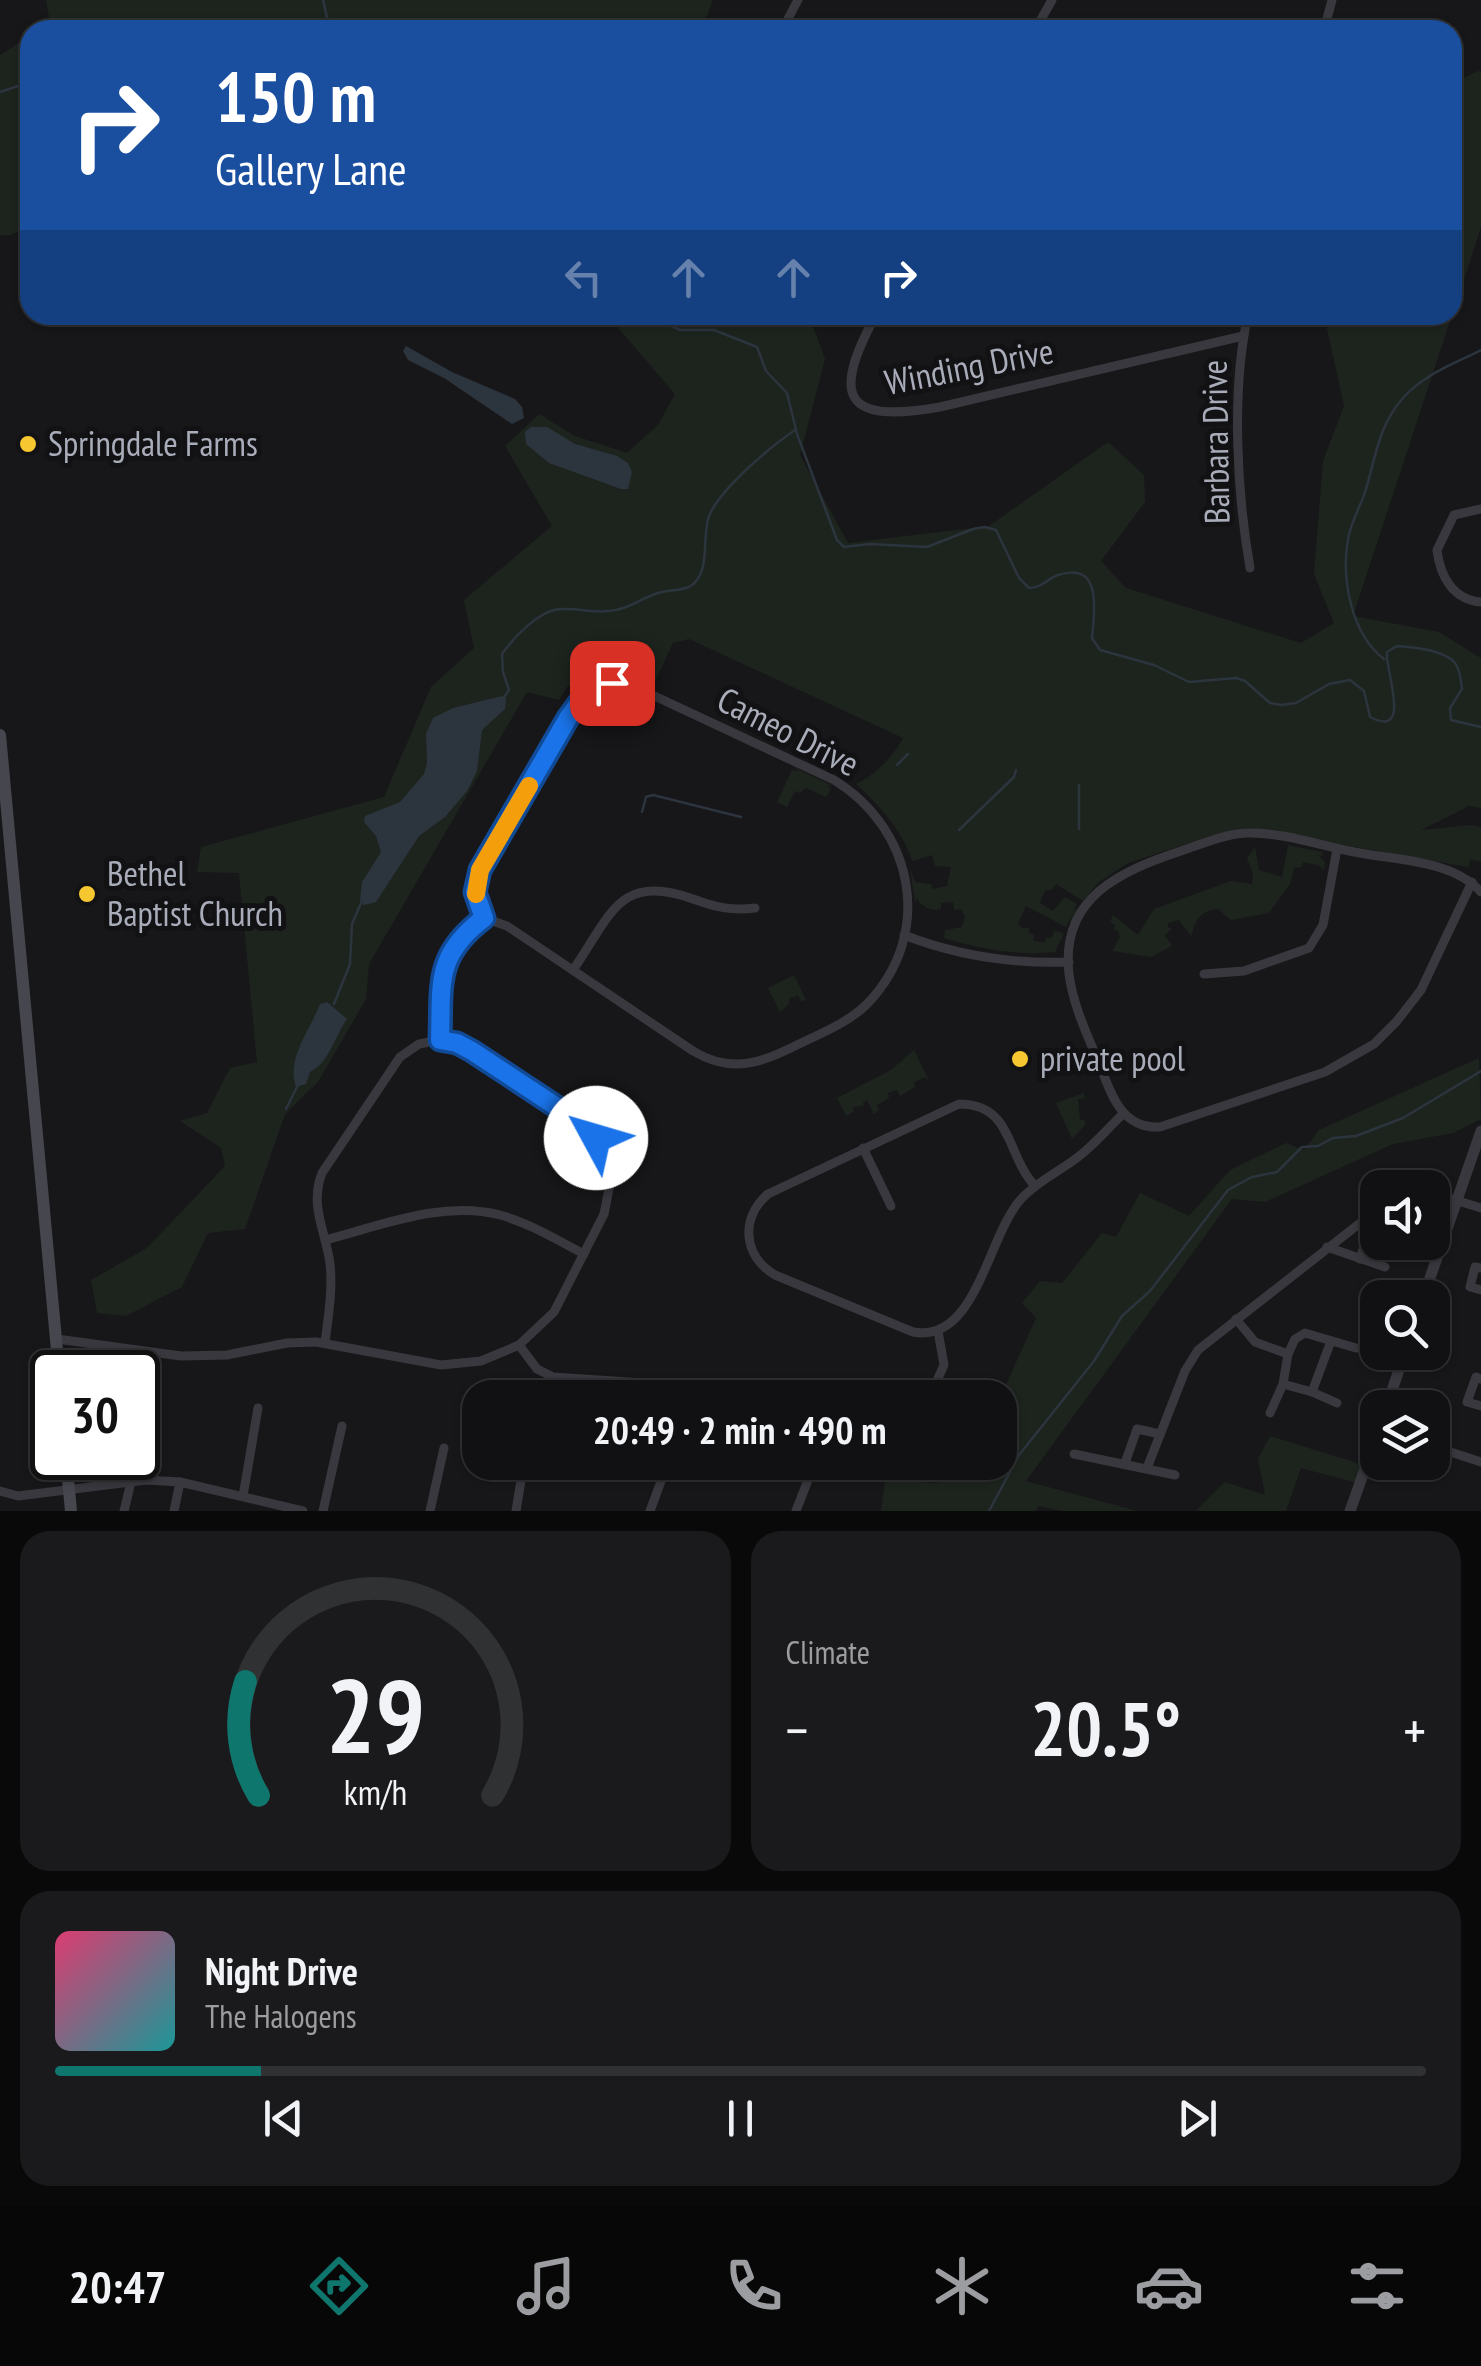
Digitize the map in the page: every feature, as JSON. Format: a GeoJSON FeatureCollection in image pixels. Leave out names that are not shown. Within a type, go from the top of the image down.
{"type":"FeatureCollection","features":[{"type":"Feature","properties":{"kind":"main road"},"geometry":{"type":"LineString","coordinates":[[0,736],[57,1350]]}},
{"type":"Feature","properties":{"kind":"main road"},"geometry":{"type":"LineString","coordinates":[[68,1480],[71,1511]]}},
{"type":"Feature","properties":{"kind":"street","name":"Winding Drive"},"geometry":{"type":"LineString","coordinates":[[871,325],[859,346],[852,372],[854,396],[860,406],[873,413],[903,414],[1244,336]]}},
{"type":"Feature","properties":{"kind":"street","name":"Barbara Drive"},"geometry":{"type":"LineString","coordinates":[[1246,325],[1238,493],[1250,568]]}},
{"type":"Feature","properties":{"kind":"street"},"geometry":{"type":"LineString","coordinates":[[1481,508],[1454,515],[1437,550],[1444,578],[1454,591],[1481,602]]}},
{"type":"Feature","properties":{"kind":"street","name":"Cameo Drive"},"geometry":{"type":"LineString","coordinates":[[621,683],[793,760],[851,792],[889,836],[902,862],[910,902],[904,936],[881,986],[858,1012],[749,1065],[724,1064],[704,1057],[506,926],[484,918],[475,892],[478,874],[568,718],[591,690],[621,683]]}},
{"type":"Feature","properties":{"kind":"street"},"geometry":{"type":"LineString","coordinates":[[1241,834],[1265,835],[1438,868],[1477,881],[1416,998],[1388,1031],[1350,1061],[1306,1080],[1170,1125],[1147,1127],[1123,1114],[1112,1096],[1080,1012],[1069,962],[1074,929],[1086,906],[1107,883],[1134,867],[1241,834]]}},
{"type":"Feature","properties":{"kind":"street"},"geometry":{"type":"LineString","coordinates":[[1204,974],[1244,971],[1308,948],[1322,924],[1337,849]]}},
{"type":"Feature","properties":{"kind":"street"},"geometry":{"type":"LineString","coordinates":[[1477,881],[1481,892]]}},
{"type":"Feature","properties":{"kind":"street"},"geometry":{"type":"LineString","coordinates":[[573,970],[616,907],[640,891],[662,889],[723,910],[755,908]]}},
{"type":"Feature","properties":{"kind":"street"},"geometry":{"type":"LineString","coordinates":[[440,1040],[440,981],[444,964],[462,937],[484,918]]}},
{"type":"Feature","properties":{"kind":"street"},"geometry":{"type":"LineString","coordinates":[[904,936],[985,959],[1069,962]]}},
{"type":"Feature","properties":{"kind":"street"},"geometry":{"type":"LineString","coordinates":[[56,1339],[193,1357],[227,1356],[287,1343],[325,1342],[448,1366],[482,1362],[518,1346],[554,1312],[584,1254],[610,1191],[606,1160],[596,1138],[572,1117],[457,1043],[440,1040],[419,1044],[400,1058],[322,1173],[316,1202],[331,1275],[325,1342]]}},
{"type":"Feature","properties":{"kind":"street"},"geometry":{"type":"LineString","coordinates":[[1036,1186],[1022,1170],[1000,1122],[988,1110],[973,1104],[953,1105],[763,1198],[749,1223],[752,1252],[775,1276],[911,1331],[938,1331],[950,1326],[965,1309],[1005,1222],[1020,1200],[1082,1154],[1123,1114]]}},
{"type":"Feature","properties":{"kind":"street"},"geometry":{"type":"LineString","coordinates":[[1430,1280],[1481,1131]]}},
{"type":"Feature","properties":{"kind":"street"},"geometry":{"type":"LineString","coordinates":[[862,1148],[891,1206]]}},
{"type":"Feature","properties":{"kind":"street"},"geometry":{"type":"LineString","coordinates":[[1450,1198],[1481,1208]]}},
{"type":"Feature","properties":{"kind":"street"},"geometry":{"type":"LineString","coordinates":[[325,1240],[440,1212],[466,1210],[510,1218],[584,1254]]}},
{"type":"Feature","properties":{"kind":"street"},"geometry":{"type":"LineString","coordinates":[[1147,1468],[1190,1360],[1360,1221]]}},
{"type":"Feature","properties":{"kind":"street"},"geometry":{"type":"LineString","coordinates":[[1327,1247],[1360,1259]]}},
{"type":"Feature","properties":{"kind":"street"},"geometry":{"type":"LineString","coordinates":[[1363,1260],[1385,1267]]}},
{"type":"Feature","properties":{"kind":"street"},"geometry":{"type":"LineString","coordinates":[[1481,1268],[1475,1266],[1470,1287],[1481,1290]]}},
{"type":"Feature","properties":{"kind":"street"},"geometry":{"type":"LineString","coordinates":[[1236,1319],[1255,1342],[1288,1354]]}},
{"type":"Feature","properties":{"kind":"street"},"geometry":{"type":"LineString","coordinates":[[937,1380],[944,1365],[938,1331]]}},
{"type":"Feature","properties":{"kind":"street"},"geometry":{"type":"LineString","coordinates":[[1270,1413],[1284,1384],[1288,1354],[1295,1339],[1306,1333],[1356,1348]]}},
{"type":"Feature","properties":{"kind":"street"},"geometry":{"type":"LineString","coordinates":[[1312,1392],[1331,1341]]}},
{"type":"Feature","properties":{"kind":"street"},"geometry":{"type":"LineString","coordinates":[[518,1346],[537,1368],[553,1376],[608,1380]]}},
{"type":"Feature","properties":{"kind":"street"},"geometry":{"type":"LineString","coordinates":[[1481,1379],[1476,1378],[1467,1402],[1481,1406]]}},
{"type":"Feature","properties":{"kind":"street"},"geometry":{"type":"LineString","coordinates":[[1284,1384],[1337,1402]]}},
{"type":"Feature","properties":{"kind":"street"},"geometry":{"type":"LineString","coordinates":[[243,1496],[258,1408]]}},
{"type":"Feature","properties":{"kind":"street"},"geometry":{"type":"LineString","coordinates":[[323,1511],[342,1426]]}},
{"type":"Feature","properties":{"kind":"street"},"geometry":{"type":"LineString","coordinates":[[1126,1462],[1137,1429],[1160,1434]]}},
{"type":"Feature","properties":{"kind":"street"},"geometry":{"type":"LineString","coordinates":[[430,1511],[444,1448]]}},
{"type":"Feature","properties":{"kind":"street"},"geometry":{"type":"LineString","coordinates":[[1450,1452],[1481,1462]]}},
{"type":"Feature","properties":{"kind":"street"},"geometry":{"type":"LineString","coordinates":[[1074,1454],[1126,1462],[1174,1476]]}},
{"type":"Feature","properties":{"kind":"street"},"geometry":{"type":"LineString","coordinates":[[0,1491],[18,1496],[146,1480],[180,1482],[243,1496],[263,1506],[303,1511]]}},
{"type":"Feature","properties":{"kind":"street"},"geometry":{"type":"LineString","coordinates":[[516,1511],[521,1480]]}},
{"type":"Feature","properties":{"kind":"street"},"geometry":{"type":"LineString","coordinates":[[650,1511],[662,1480]]}},
{"type":"Feature","properties":{"kind":"street"},"geometry":{"type":"LineString","coordinates":[[796,1511],[809,1480]]}},
{"type":"Feature","properties":{"kind":"street"},"geometry":{"type":"LineString","coordinates":[[1350,1511],[1361,1480]]}},
{"type":"Feature","properties":{"kind":"street"},"geometry":{"type":"LineString","coordinates":[[124,1511],[131,1482]]}},
{"type":"Feature","properties":{"kind":"street"},"geometry":{"type":"LineString","coordinates":[[174,1511],[180,1482]]}},
{"type":"Feature","properties":{"kind":"shaded area"},"geometry":{"type":"Polygon","coordinates":[[[46,0],[713,0],[702,20],[49,20],[46,0]]]}},
{"type":"Feature","properties":{"kind":"shaded area"},"geometry":{"type":"Polygon","coordinates":[[[20,42],[20,230],[11,235],[0,235],[0,55],[20,42]]]}},
{"type":"Feature","properties":{"kind":"shaded area"},"geometry":{"type":"Polygon","coordinates":[[[1481,72],[1481,227],[1462,286],[1462,79],[1481,72]]]}},
{"type":"Feature","properties":{"kind":"shaded area"},"geometry":{"type":"Polygon","coordinates":[[[616,325],[811,325],[825,359],[800,455],[848,543],[989,526],[1108,442],[1144,475],[1145,502],[1101,561],[1126,588],[1301,643],[1334,623],[1314,574],[1323,461],[1344,406],[1326,325],[1449,325],[1353,616],[1439,632],[1481,658],[1481,808],[1469,806],[1421,830],[1481,827],[1481,862],[1471,859],[1468,867],[1247,828],[1128,863],[1099,882],[1083,901],[1056,884],[1052,890],[1045,890],[1040,903],[1053,911],[1065,897],[1077,904],[1073,912],[1079,906],[1069,926],[1073,913],[1066,927],[1026,906],[1018,924],[1030,928],[1033,940],[1044,943],[1054,931],[1064,933],[1055,952],[1013,952],[958,942],[944,938],[945,930],[962,927],[965,917],[961,909],[954,910],[953,902],[941,903],[938,910],[927,908],[917,898],[915,903],[910,868],[915,882],[931,884],[932,889],[947,886],[951,867],[935,866],[932,855],[912,861],[889,819],[856,784],[883,765],[903,738],[689,639],[673,643],[655,682],[608,669],[567,687],[559,700],[527,692],[369,964],[366,999],[318,1082],[285,1114],[245,1229],[208,1233],[182,1287],[126,1316],[97,1313],[91,1280],[147,1248],[225,1166],[221,1148],[180,1121],[207,1113],[230,1068],[257,1062],[239,873],[197,872],[201,847],[384,797],[431,687],[474,648],[464,600],[552,526],[505,446],[539,414],[575,436],[627,453],[658,425],[675,394],[616,325]]]}},
{"type":"Feature","properties":{"kind":"shaded area"},"geometry":{"type":"Polygon","coordinates":[[[406,346],[452,372],[515,399],[524,418],[512,424],[444,378],[408,360],[403,351],[406,346]]]}},
{"type":"Feature","properties":{"kind":"shaded area"},"geometry":{"type":"Polygon","coordinates":[[[531,427],[547,427],[575,444],[628,463],[632,472],[628,489],[549,463],[526,444],[525,432],[531,427]]]}},
{"type":"Feature","properties":{"kind":"shaded area"},"geometry":{"type":"Polygon","coordinates":[[[502,696],[506,699],[505,709],[482,730],[477,771],[467,791],[445,817],[419,836],[376,902],[364,905],[360,901],[362,882],[381,852],[376,836],[364,822],[365,816],[400,802],[424,774],[426,734],[433,718],[453,708],[502,696]]]}},
{"type":"Feature","properties":{"kind":"shaded area"},"geometry":{"type":"Polygon","coordinates":[[[793,767],[833,786],[827,786],[831,789],[826,797],[806,788],[800,793],[795,791],[787,807],[777,802],[792,770],[799,772],[793,767]]]}},
{"type":"Feature","properties":{"kind":"shaded area"},"geometry":{"type":"Polygon","coordinates":[[[1288,845],[1322,852],[1323,856],[1318,855],[1325,862],[1324,870],[1303,862],[1302,867],[1294,868],[1290,884],[1269,913],[1231,920],[1218,909],[1212,910],[1200,917],[1191,936],[1179,920],[1168,923],[1172,929],[1165,935],[1172,946],[1151,957],[1112,951],[1120,937],[1110,922],[1113,915],[1138,935],[1154,909],[1231,881],[1252,884],[1247,858],[1255,847],[1259,870],[1282,877],[1288,845]]]}},
{"type":"Feature","properties":{"kind":"shaded area"},"geometry":{"type":"Polygon","coordinates":[[[794,975],[806,1000],[801,1001],[798,995],[789,999],[780,1012],[768,988],[794,975]]]}},
{"type":"Feature","properties":{"kind":"shaded area"},"geometry":{"type":"Polygon","coordinates":[[[327,1002],[347,1019],[327,1056],[310,1072],[306,1084],[296,1087],[297,1055],[320,1004],[327,1002]]]}},
{"type":"Feature","properties":{"kind":"shaded area"},"geometry":{"type":"Polygon","coordinates":[[[914,1050],[929,1081],[925,1077],[914,1082],[915,1087],[900,1096],[897,1090],[888,1093],[889,1098],[877,1105],[879,1110],[874,1114],[867,1100],[846,1116],[837,1098],[891,1070],[914,1050]]]}},
{"type":"Feature","properties":{"kind":"shaded area"},"geometry":{"type":"Polygon","coordinates":[[[1479,1058],[1481,1119],[1453,1133],[1393,1144],[1265,1202],[1232,1199],[1026,1481],[1137,1511],[1062,1511],[1038,1506],[1036,1511],[881,1511],[885,1480],[1017,1480],[1017,1380],[1008,1380],[1036,1318],[1022,1303],[1040,1281],[1062,1283],[1102,1233],[1116,1237],[1140,1193],[1189,1216],[1230,1170],[1286,1143],[1304,1150],[1319,1130],[1479,1058]]]}},
{"type":"Feature","properties":{"kind":"shaded area"},"geometry":{"type":"Polygon","coordinates":[[[1084,1093],[1085,1098],[1078,1099],[1080,1120],[1085,1120],[1085,1125],[1072,1139],[1056,1103],[1084,1093]]]}},
{"type":"Feature","properties":{"kind":"shaded area"},"geometry":{"type":"Polygon","coordinates":[[[1270,1436],[1360,1464],[1362,1480],[1361,1484],[1301,1468],[1286,1511],[1196,1511],[1225,1482],[1265,1495],[1258,1459],[1270,1436]]]}},
{"type":"Feature","properties":{"kind":"waterway"},"geometry":{"type":"LineString","coordinates":[[323,0],[328,20]]}},
{"type":"Feature","properties":{"kind":"waterway"},"geometry":{"type":"LineString","coordinates":[[0,92],[20,85]]}},
{"type":"Feature","properties":{"kind":"waterway"},"geometry":{"type":"LineString","coordinates":[[669,325],[680,330],[714,330],[757,347],[766,371],[787,393],[797,434],[837,540],[844,547],[927,547],[973,529],[996,530],[1019,578],[1029,588],[1073,572],[1090,582],[1094,604],[1092,638],[1100,650],[1154,665],[1189,682],[1236,678],[1270,703],[1281,705],[1296,703],[1329,684],[1350,680],[1364,691],[1370,717],[1391,719],[1394,699],[1387,652],[1397,646],[1436,652],[1455,663],[1460,675],[1462,689],[1450,708],[1451,720],[1481,727]]}},
{"type":"Feature","properties":{"kind":"waterway"},"geometry":{"type":"LineString","coordinates":[[1384,659],[1363,635],[1351,604],[1346,571],[1351,526],[1383,430],[1395,408],[1420,382],[1481,350]]}},
{"type":"Feature","properties":{"kind":"waterway"},"geometry":{"type":"LineString","coordinates":[[503,699],[509,690],[502,654],[520,632],[545,614],[562,609],[615,610],[658,593],[689,587],[696,581],[701,574],[707,525],[715,505],[747,469],[795,430]]}},
{"type":"Feature","properties":{"kind":"waterway"},"geometry":{"type":"LineString","coordinates":[[586,656],[589,660],[629,658],[649,668]]}},
{"type":"Feature","properties":{"kind":"waterway"},"geometry":{"type":"LineString","coordinates":[[897,765],[908,754]]}},
{"type":"Feature","properties":{"kind":"waterway"},"geometry":{"type":"LineString","coordinates":[[959,830],[1014,777],[1016,770]]}},
{"type":"Feature","properties":{"kind":"waterway"},"geometry":{"type":"LineString","coordinates":[[1079,785],[1079,829]]}},
{"type":"Feature","properties":{"kind":"waterway"},"geometry":{"type":"LineString","coordinates":[[642,812],[646,797],[653,795],[741,817]]}},
{"type":"Feature","properties":{"kind":"waterway"},"geometry":{"type":"LineString","coordinates":[[334,1004],[350,964],[352,924],[361,903]]}},
{"type":"Feature","properties":{"kind":"waterway"},"geometry":{"type":"LineString","coordinates":[[989,1511],[1019,1455],[1094,1361],[1122,1316],[1150,1291],[1228,1190],[1252,1177],[1277,1172],[1302,1147],[1356,1136],[1403,1118],[1481,1071]]}},
{"type":"Feature","properties":{"kind":"waterway"},"geometry":{"type":"LineString","coordinates":[[286,1109],[298,1085]]}},
{"type":"Feature","properties":{"kind":"slow traffic"},"geometry":{"type":"LineString","coordinates":[[476,894],[480,870],[529,786]]}},
{"type":"Feature","properties":{"kind":"place","name":"Springdale Farms"},"geometry":{"type":"Point","coordinates":[28,444]}},
{"type":"Feature","properties":{"kind":"place","name":"Bethel Baptist Church"},"geometry":{"type":"Point","coordinates":[87,894]}},
{"type":"Feature","properties":{"kind":"place","name":"private pool"},"geometry":{"type":"Point","coordinates":[1020,1059]}},
{"type":"Feature","properties":{"kind":"route"},"geometry":{"type":"LineString","coordinates":[[596,1138],[572,1117],[472,1051],[440,1040],[440,981],[450,951],[484,918],[475,892],[480,870],[577,703],[600,686],[612,683]]}}]}
